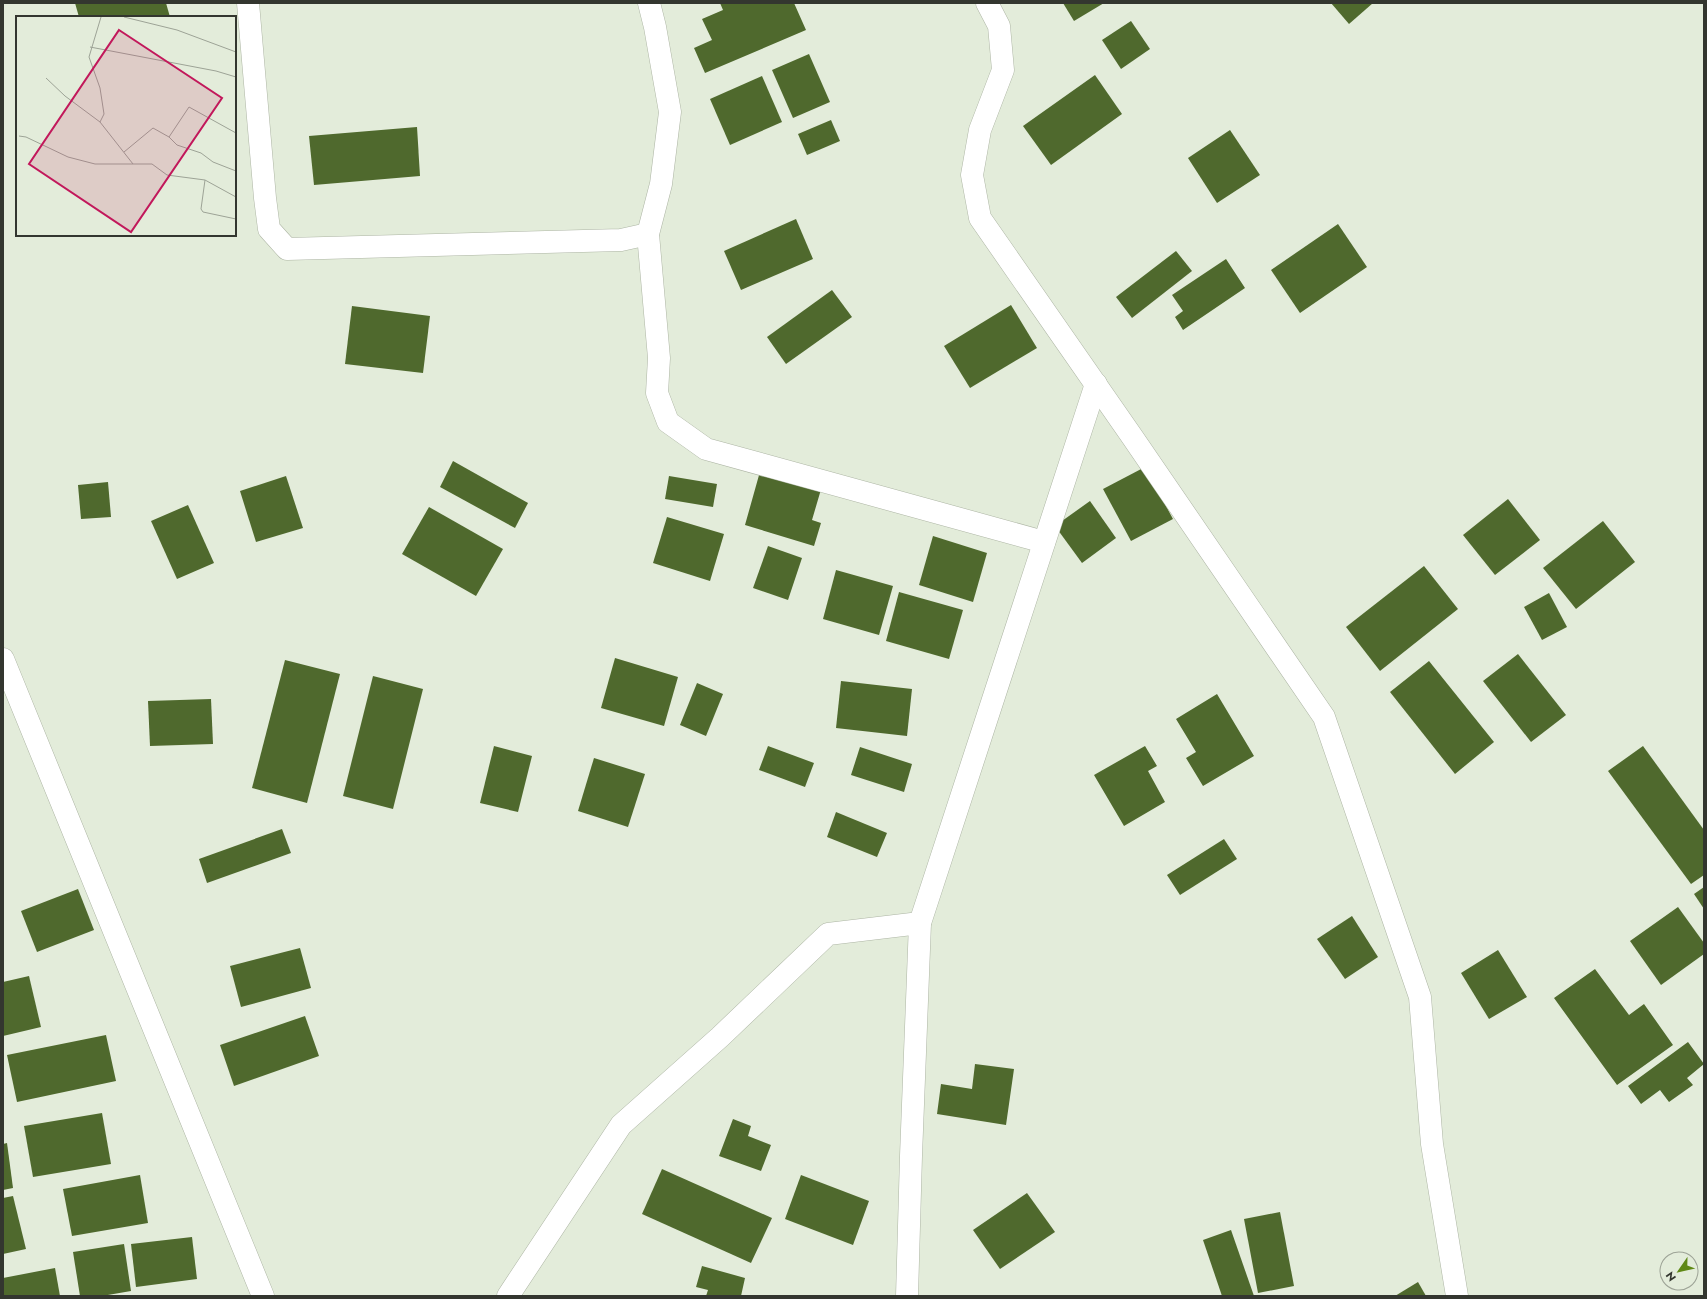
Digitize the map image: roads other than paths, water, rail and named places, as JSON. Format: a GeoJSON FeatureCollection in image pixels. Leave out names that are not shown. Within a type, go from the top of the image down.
{"type":"FeatureCollection","features":[{"type":"Feature","properties":{"kind":"street"},"geometry":{"type":"LineString","coordinates":[[248,3],[264,198],[269,229],[287,249],[621,240],[648,234]]}},
{"type":"Feature","properties":{"kind":"street"},"geometry":{"type":"LineString","coordinates":[[649,3],[655,27],[670,112],[661,184],[648,234],[659,358],[657,393],[668,422],[706,449],[1044,542]]}},
{"type":"Feature","properties":{"kind":"street"},"geometry":{"type":"LineString","coordinates":[[987,3],[999,26],[1002,70],[980,130],[972,175],[980,218],[1096,384],[1324,717],[1420,997],[1432,1144],[1457,1296]]}},
{"type":"Feature","properties":{"kind":"street"},"geometry":{"type":"LineString","coordinates":[[907,1296],[920,923],[1096,384]]}},
{"type":"Feature","properties":{"kind":"street"},"geometry":{"type":"LineString","coordinates":[[3,659],[263,1296]]}},
{"type":"Feature","properties":{"kind":"street"},"geometry":{"type":"LineString","coordinates":[[508,1296],[621,1125],[720,1037],[828,934],[920,923]]}}]}
